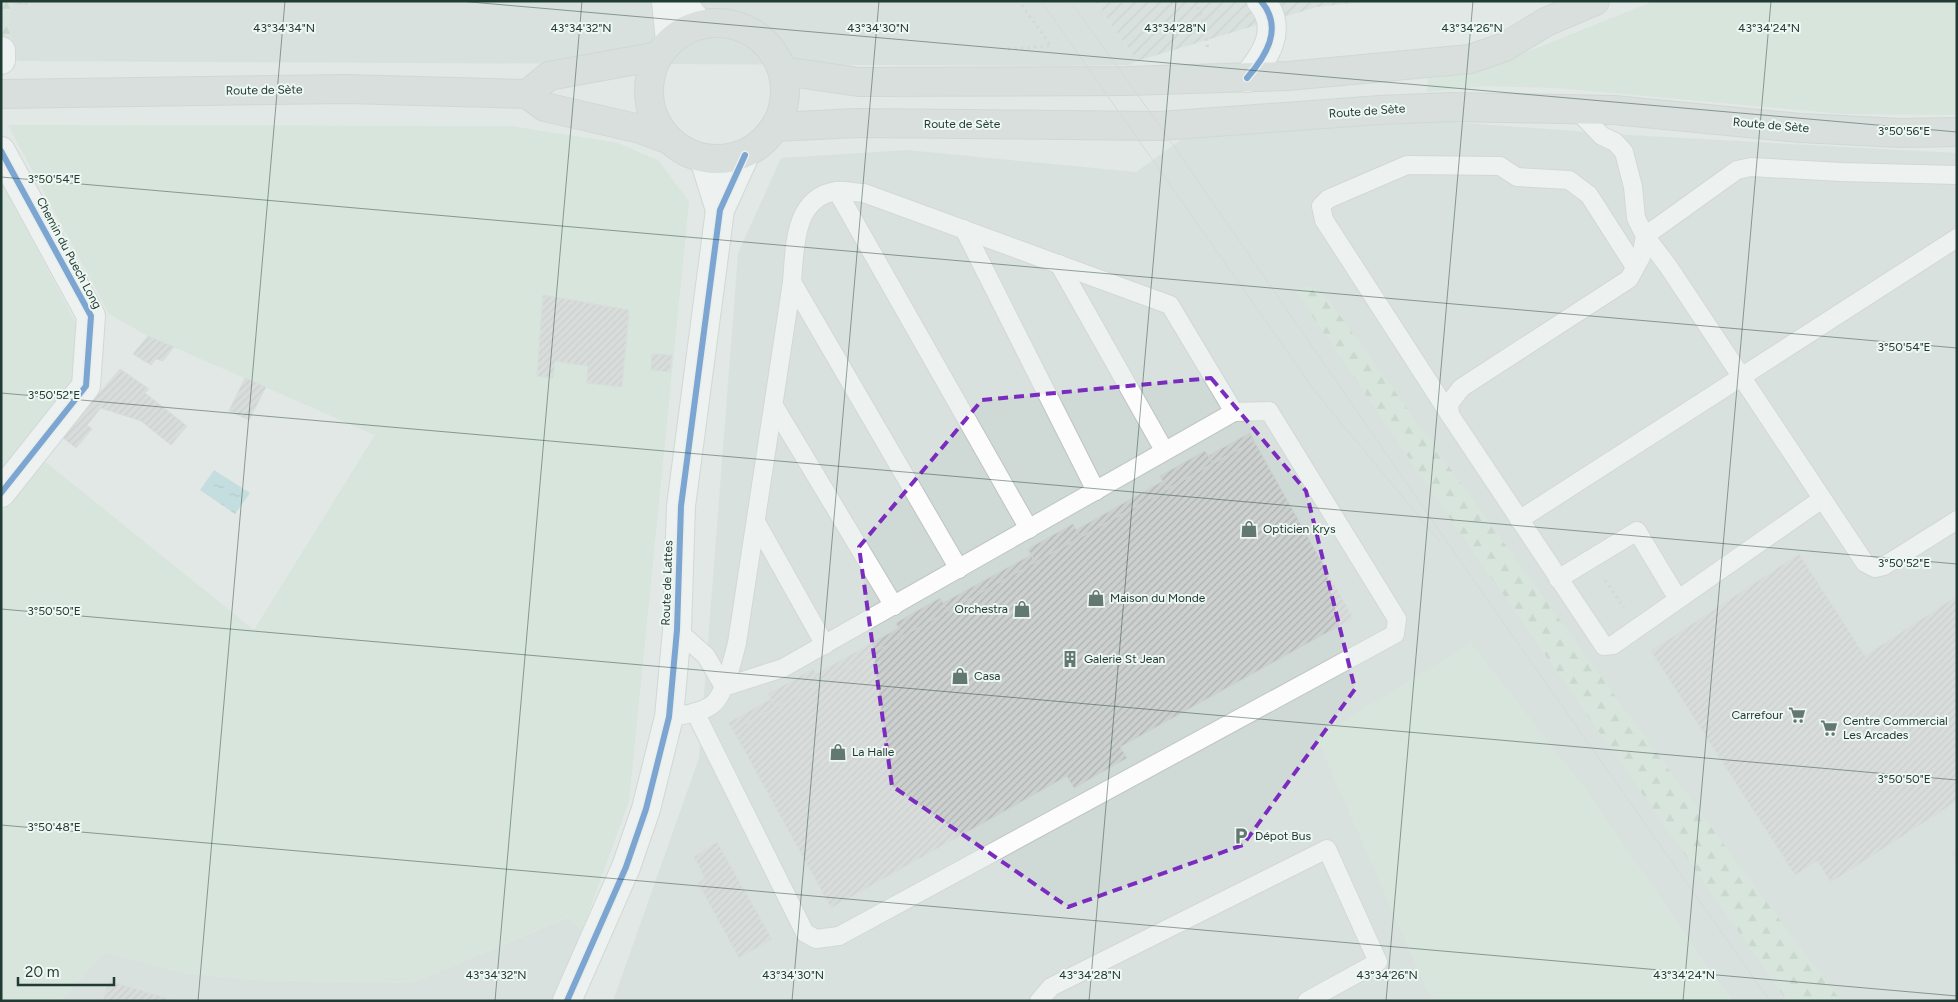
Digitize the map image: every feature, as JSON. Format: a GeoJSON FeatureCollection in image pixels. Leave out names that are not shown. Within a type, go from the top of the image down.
{"type":"FeatureCollection","features":[{"type":"Feature","properties":{"kind":"main road"},"geometry":{"type":"LineString","coordinates":[[783,71],[859,82],[1127,81],[1288,76],[1470,59],[1505,47],[1546,22],[1595,1]]}},
{"type":"Feature","properties":{"kind":"main road"},"geometry":{"type":"LineString","coordinates":[[664,49],[549,76],[527,94],[545,108],[640,129],[667,139],[684,152],[704,159],[725,160],[745,154],[762,143],[776,127],[784,109],[786,90],[783,71],[772,50],[756,34],[742,27],[729,24],[714,23],[700,25],[684,31],[664,49],[650,77],[649,99],[655,121],[667,139]]}},
{"type":"Feature","properties":{"kind":"main road","name":"Route de Sète"},"geometry":{"type":"LineString","coordinates":[[1,94],[346,89],[527,94]]}},
{"type":"Feature","properties":{"kind":"main road","name":"Route de Sète"},"geometry":{"type":"LineString","coordinates":[[776,127],[856,124],[1160,126],[1451,107],[1575,108],[1800,128],[1902,133],[1957,132]]}},
{"type":"Feature","properties":{"kind":"street"},"geometry":{"type":"LineString","coordinates":[[664,49],[666,1]]}},
{"type":"Feature","properties":{"kind":"street"},"geometry":{"type":"LineString","coordinates":[[681,1],[700,25]]}},
{"type":"Feature","properties":{"kind":"street"},"geometry":{"type":"LineString","coordinates":[[1247,78],[1262,61],[1271,36],[1272,28],[1269,10],[1261,1]]}},
{"type":"Feature","properties":{"kind":"street"},"geometry":{"type":"LineString","coordinates":[[1,51],[1,60]]}},
{"type":"Feature","properties":{"kind":"street","name":"Chemin du Puech Long"},"geometry":{"type":"LineString","coordinates":[[1,151],[91,316],[86,386],[1,493]]}},
{"type":"Feature","properties":{"kind":"street","name":"Route de Lattes"},"geometry":{"type":"LineString","coordinates":[[567,1001],[626,867],[682,715],[677,630],[681,506],[720,210],[745,154]]}},
{"type":"Feature","properties":{"kind":"street","name":"Route de Lattes"},"geometry":{"type":"LineString","coordinates":[[704,159],[720,210]]}},
{"type":"Feature","properties":{"kind":"lane"},"geometry":{"type":"LineString","coordinates":[[1575,108],[1602,136],[1615,142],[1624,152],[1633,187],[1636,218],[1645,236],[1668,266],[1865,563],[1875,568],[1884,566],[1957,520]]}},
{"type":"Feature","properties":{"kind":"lane"},"geometry":{"type":"LineString","coordinates":[[1635,267],[1589,195],[1570,180],[1517,177],[1500,166],[1407,165],[1328,199],[1321,206],[1324,220],[1519,520],[1604,646],[1613,644],[1822,499]]}},
{"type":"Feature","properties":{"kind":"lane"},"geometry":{"type":"LineString","coordinates":[[1450,415],[1449,404],[1462,388],[1629,278],[1641,257],[1645,236],[1737,170],[1747,167],[1957,175]]}},
{"type":"Feature","properties":{"kind":"lane"},"geometry":{"type":"LineString","coordinates":[[837,191],[1029,529]]}},
{"type":"Feature","properties":{"kind":"lane"},"geometry":{"type":"LineString","coordinates":[[724,687],[783,668],[1096,491],[1164,450],[1234,412],[1269,411],[1397,619],[1395,634],[839,936],[816,939],[805,933],[682,715],[714,704],[724,687],[738,643],[792,282],[795,244],[802,214],[813,200],[837,191],[864,193],[1170,304],[1234,412]]}},
{"type":"Feature","properties":{"kind":"lane"},"geometry":{"type":"LineString","coordinates":[[964,229],[1096,491]]}},
{"type":"Feature","properties":{"kind":"lane"},"geometry":{"type":"LineString","coordinates":[[1519,520],[1957,238]]}},
{"type":"Feature","properties":{"kind":"lane"},"geometry":{"type":"LineString","coordinates":[[1060,264],[1164,450]]}},
{"type":"Feature","properties":{"kind":"lane"},"geometry":{"type":"LineString","coordinates":[[792,282],[959,569]]}},
{"type":"Feature","properties":{"kind":"lane"},"geometry":{"type":"LineString","coordinates":[[774,406],[894,606]]}},
{"type":"Feature","properties":{"kind":"lane"},"geometry":{"type":"LineString","coordinates":[[756,522],[824,645]]}},
{"type":"Feature","properties":{"kind":"lane"},"geometry":{"type":"LineString","coordinates":[[1558,579],[1637,531],[1678,599]]}},
{"type":"Feature","properties":{"kind":"lane"},"geometry":{"type":"LineString","coordinates":[[677,630],[706,656],[724,687]]}},
{"type":"Feature","properties":{"kind":"lane"},"geometry":{"type":"LineString","coordinates":[[1039,1001],[1051,987],[1327,849],[1378,962],[1307,1001]]}},
{"type":"Feature","properties":{"kind":"path"},"geometry":{"type":"LineString","coordinates":[[1005,49],[1051,46],[1019,1]]}},
{"type":"Feature","properties":{"kind":"path"},"geometry":{"type":"LineString","coordinates":[[1195,1],[1202,18],[1209,56]]}},
{"type":"Feature","properties":{"kind":"path"},"geometry":{"type":"LineString","coordinates":[[1591,559],[1637,627]]}},
{"type":"Feature","properties":{"kind":"highlighted area"},"geometry":{"type":"Polygon","coordinates":[[[1211,378],[1306,491],[1355,689],[1243,845],[1068,907],[892,786],[859,547],[982,400],[1211,378]]]}},
{"type":"Feature","properties":{"kind":"shaded area"},"geometry":{"type":"Polygon","coordinates":[[[12,1],[1095,1],[1137,61],[1129,65],[1052,66],[17,61],[8,26],[12,1]]]}},
{"type":"Feature","properties":{"kind":"shaded area"},"geometry":{"type":"Polygon","coordinates":[[[1095,1],[1372,1],[1317,7],[1137,61],[1095,1]]]}},
{"type":"Feature","properties":{"kind":"shaded area"},"geometry":{"type":"Polygon","coordinates":[[[1424,120],[1629,135],[1957,153],[1957,1001],[1732,1001],[1581,783],[1317,737],[1432,1001],[613,1001],[699,758],[738,253],[781,158],[906,150],[1136,172],[1182,139],[1424,120]]]}},
{"type":"Feature","properties":{"kind":"shaded area"},"geometry":{"type":"Polygon","coordinates":[[[569,917],[582,931],[559,1001],[60,1001],[105,952],[182,973],[257,980],[413,983],[569,917]]]}},
{"type":"Feature","properties":{"kind":"green space"},"geometry":{"type":"Polygon","coordinates":[[[1,1],[12,1],[8,26],[17,61],[1,61],[1,1]]]}},
{"type":"Feature","properties":{"kind":"green space"},"geometry":{"type":"Polygon","coordinates":[[[1654,1],[1957,1],[1957,115],[1844,114],[1557,88],[1485,86],[1427,92],[1428,78],[1475,73],[1654,1]]]}},
{"type":"Feature","properties":{"kind":"green space"},"geometry":{"type":"Polygon","coordinates":[[[8,125],[511,126],[618,143],[659,161],[689,202],[629,801],[582,931],[568,917],[413,983],[257,980],[182,973],[105,952],[60,1001],[1,1001],[1,513],[43,460],[254,630],[375,435],[148,336],[109,314],[8,125]]]}},
{"type":"Feature","properties":{"kind":"green space"},"geometry":{"type":"Polygon","coordinates":[[[1,181],[81,333],[77,385],[1,479],[1,181]]]}},
{"type":"Feature","properties":{"kind":"green space"},"geometry":{"type":"Polygon","coordinates":[[[1309,284],[1328,299],[1647,739],[1841,1001],[1787,1001],[1449,517],[1296,292],[1309,284]]]}},
{"type":"Feature","properties":{"kind":"green space"},"geometry":{"type":"Polygon","coordinates":[[[1471,643],[1581,783],[1732,1001],[1432,1001],[1317,737],[1471,643]]]}},
{"type":"Feature","properties":{"kind":"water"},"geometry":{"type":"Polygon","coordinates":[[[214,470],[250,493],[235,514],[200,490],[214,470]]]}},
{"type":"Feature","properties":{"kind":"building"},"geometry":{"type":"Polygon","coordinates":[[[14,1],[28,1],[27,5],[14,4],[14,1]]]}},
{"type":"Feature","properties":{"kind":"building"},"geometry":{"type":"Polygon","coordinates":[[[543,295],[629,310],[622,387],[587,383],[588,366],[555,361],[553,378],[537,376],[543,295]]]}},
{"type":"Feature","properties":{"kind":"building"},"geometry":{"type":"Polygon","coordinates":[[[148,336],[174,347],[163,361],[156,359],[151,365],[133,354],[148,336]]]}},
{"type":"Feature","properties":{"kind":"building"},"geometry":{"type":"Polygon","coordinates":[[[652,354],[672,355],[670,372],[651,370],[652,354]]]}},
{"type":"Feature","properties":{"kind":"building"},"geometry":{"type":"Polygon","coordinates":[[[120,369],[149,389],[145,393],[187,426],[171,445],[141,421],[101,408],[87,425],[92,429],[76,448],[62,437],[120,369]]]}},
{"type":"Feature","properties":{"kind":"building"},"geometry":{"type":"Polygon","coordinates":[[[245,378],[266,387],[249,420],[229,411],[245,378]]]}},
{"type":"Feature","properties":{"kind":"building"},"geometry":{"type":"Polygon","coordinates":[[[1250,433],[1254,441],[1213,463],[1208,456],[1250,433]]]}},
{"type":"Feature","properties":{"kind":"building","name":"Galerie St Jean"},"geometry":{"type":"Polygon","coordinates":[[[1254,441],[1353,618],[1120,747],[1127,758],[1074,788],[1067,776],[831,908],[733,730],[1254,441]]]}},
{"type":"Feature","properties":{"kind":"building"},"geometry":{"type":"Polygon","coordinates":[[[1205,451],[1213,463],[1167,489],[1160,476],[1205,451]]]}},
{"type":"Feature","properties":{"kind":"building"},"geometry":{"type":"Polygon","coordinates":[[[1163,481],[1167,489],[1080,537],[1076,530],[1163,481]]]}},
{"type":"Feature","properties":{"kind":"building"},"geometry":{"type":"Polygon","coordinates":[[[1073,524],[1080,537],[1035,562],[1028,549],[1073,524]]]}},
{"type":"Feature","properties":{"kind":"building","name":"Centre Commercial Les Arcades"},"geometry":{"type":"Polygon","coordinates":[[[1799,554],[1865,656],[1957,596],[1957,801],[1831,882],[1817,861],[1795,875],[1651,651],[1799,554]]]}},
{"type":"Feature","properties":{"kind":"building"},"geometry":{"type":"Polygon","coordinates":[[[1031,555],[1035,562],[948,611],[943,603],[1031,555]]]}},
{"type":"Feature","properties":{"kind":"building"},"geometry":{"type":"Polygon","coordinates":[[[940,598],[948,611],[903,636],[896,623],[940,598]]]}},
{"type":"Feature","properties":{"kind":"building"},"geometry":{"type":"Polygon","coordinates":[[[899,628],[903,636],[821,682],[816,674],[899,628]]]}},
{"type":"Feature","properties":{"kind":"building"},"geometry":{"type":"Polygon","coordinates":[[[813,669],[821,682],[776,707],[768,694],[813,669]]]}},
{"type":"Feature","properties":{"kind":"building"},"geometry":{"type":"Polygon","coordinates":[[[771,699],[776,707],[733,730],[728,723],[771,699]]]}},
{"type":"Feature","properties":{"kind":"building"},"geometry":{"type":"Polygon","coordinates":[[[717,842],[772,939],[739,958],[698,883],[705,878],[694,857],[717,842]]]}},
{"type":"Feature","properties":{"kind":"building"},"geometry":{"type":"Polygon","coordinates":[[[1957,850],[1957,860],[1952,853],[1957,850]]]}},
{"type":"Feature","properties":{"kind":"building"},"geometry":{"type":"Polygon","coordinates":[[[109,981],[176,1001],[103,1001],[109,981]]]}},
{"type":"Feature","properties":{"kind":"tram line"},"geometry":{"type":"LineString","coordinates":[[1041,1],[1317,394],[1440,542]]}},
{"type":"Feature","properties":{"kind":"tram line"},"geometry":{"type":"LineString","coordinates":[[1070,1],[1160,126],[1479,588],[1770,1001]]}},
{"type":"Feature","properties":{"kind":"cycle path"},"geometry":{"type":"LineString","coordinates":[[1247,78],[1266,51],[1272,31],[1268,11],[1261,1]]}},
{"type":"Feature","properties":{"kind":"cycle path"},"geometry":{"type":"LineString","coordinates":[[1,151],[91,316],[86,386],[1,493]]}},
{"type":"Feature","properties":{"kind":"cycle path"},"geometry":{"type":"LineString","coordinates":[[567,1001],[626,867],[646,809],[669,717],[677,630],[681,506],[720,210],[745,155]]}},
{"type":"Feature","properties":{"kind":"place","name":"Opticien Krys"},"geometry":{"type":"Point","coordinates":[1249,529]}},
{"type":"Feature","properties":{"kind":"place","name":"Maison du Monde"},"geometry":{"type":"Point","coordinates":[1096,598]}},
{"type":"Feature","properties":{"kind":"place","name":"Orchestra"},"geometry":{"type":"Point","coordinates":[1022,609]}},
{"type":"Feature","properties":{"kind":"place","name":"Galerie St Jean"},"geometry":{"type":"Point","coordinates":[1070,659]}},
{"type":"Feature","properties":{"kind":"place","name":"Casa"},"geometry":{"type":"Point","coordinates":[960,676]}},
{"type":"Feature","properties":{"kind":"place","name":"Carrefour"},"geometry":{"type":"Point","coordinates":[1797,715]}},
{"type":"Feature","properties":{"kind":"place","name":"Centre Commercial Les Arcades"},"geometry":{"type":"Point","coordinates":[1829,728]}},
{"type":"Feature","properties":{"kind":"place","name":"La Halle"},"geometry":{"type":"Point","coordinates":[838,752]}},
{"type":"Feature","properties":{"kind":"place","name":"Dépot Bus"},"geometry":{"type":"Point","coordinates":[1241,836]}}]}
